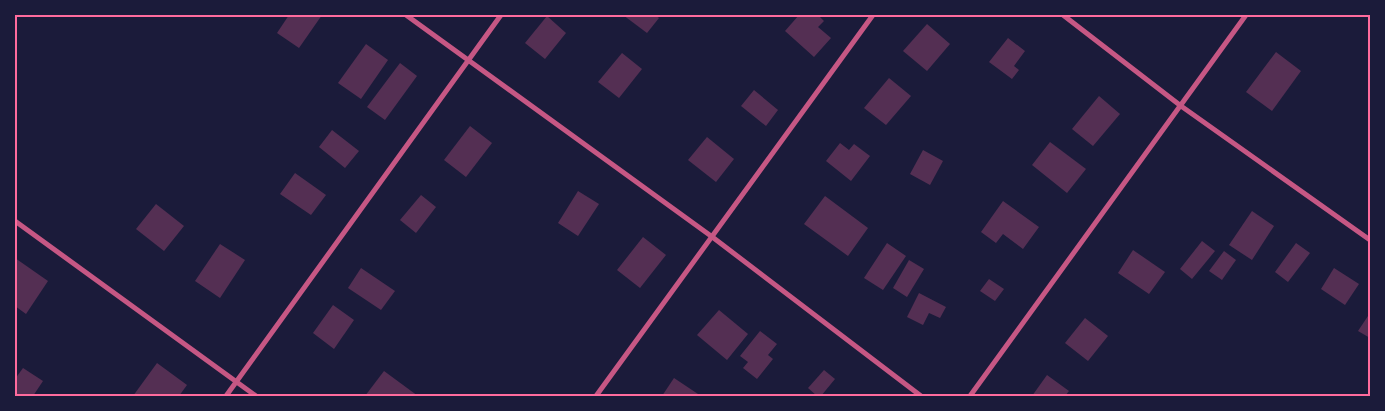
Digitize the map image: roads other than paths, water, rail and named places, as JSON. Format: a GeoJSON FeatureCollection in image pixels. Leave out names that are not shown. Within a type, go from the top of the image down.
{"type":"FeatureCollection","features":[{"type":"Feature","properties":{"kind":"street"},"geometry":{"type":"LineString","coordinates":[[406,15],[711,236],[920,396]]}},
{"type":"Feature","properties":{"kind":"street"},"geometry":{"type":"LineString","coordinates":[[226,396],[501,15]]}},
{"type":"Feature","properties":{"kind":"street"},"geometry":{"type":"LineString","coordinates":[[596,396],[873,15]]}},
{"type":"Feature","properties":{"kind":"street"},"geometry":{"type":"LineString","coordinates":[[1063,15],[1181,106],[1370,240]]}},
{"type":"Feature","properties":{"kind":"street"},"geometry":{"type":"LineString","coordinates":[[970,396],[1246,15]]}},
{"type":"Feature","properties":{"kind":"street"},"geometry":{"type":"LineString","coordinates":[[15,221],[236,384],[256,396]]}}]}
